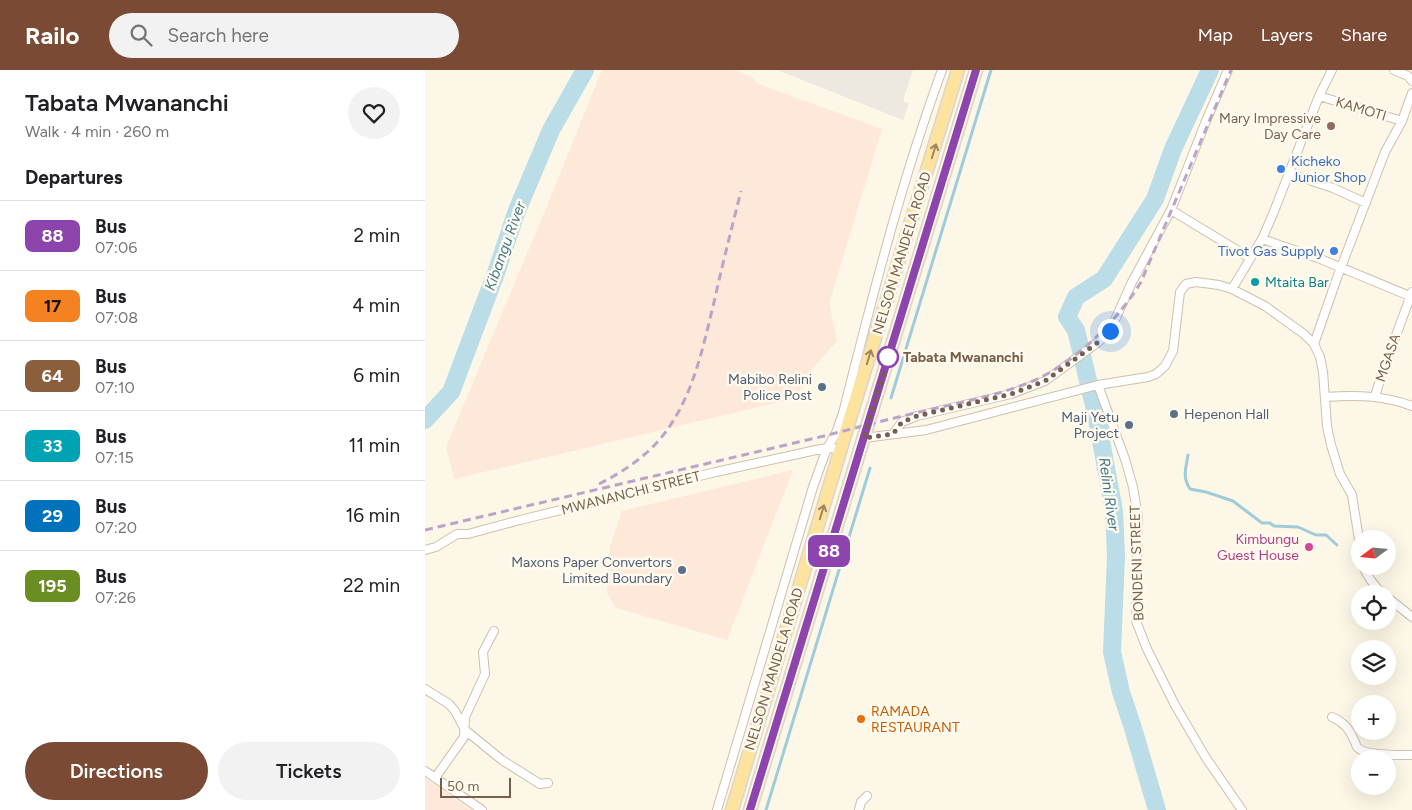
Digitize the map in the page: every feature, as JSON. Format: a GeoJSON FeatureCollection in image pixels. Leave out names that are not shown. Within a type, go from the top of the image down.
{"type":"FeatureCollection","features":[{"type":"Feature","properties":{"kind":"main road","name":"NELSON MANDELA ROAD"},"geometry":{"type":"LineString","coordinates":[[732,810],[958,70]]}},
{"type":"Feature","properties":{"kind":"main road","name":"NELSON MANDELA ROAD"},"geometry":{"type":"LineString","coordinates":[[751,810],[975,70]]}},
{"type":"Feature","properties":{"kind":"street"},"geometry":{"type":"LineString","coordinates":[[717,810],[813,487],[827,448],[836,433],[843,414],[875,284],[942,70]]}},
{"type":"Feature","properties":{"kind":"street"},"geometry":{"type":"LineString","coordinates":[[893,434],[902,422],[917,416],[1011,394],[1045,381],[1097,343],[1110,331],[1132,282],[1171,210],[1227,70]]}},
{"type":"Feature","properties":{"kind":"street"},"geometry":{"type":"LineString","coordinates":[[1232,290],[1273,214],[1319,96],[1332,70]]}},
{"type":"Feature","properties":{"kind":"street"},"geometry":{"type":"LineString","coordinates":[[1394,70],[1408,76],[1412,81]]}},
{"type":"Feature","properties":{"kind":"street"},"geometry":{"type":"LineString","coordinates":[[1314,344],[1385,152],[1402,121],[1412,93]]}},
{"type":"Feature","properties":{"kind":"street","name":"KAMOTI"},"geometry":{"type":"LineString","coordinates":[[1319,96],[1402,121]]}},
{"type":"Feature","properties":{"kind":"street"},"geometry":{"type":"LineString","coordinates":[[1288,173],[1333,188],[1366,203]]}},
{"type":"Feature","properties":{"kind":"street"},"geometry":{"type":"LineString","coordinates":[[1171,210],[1250,258]]}},
{"type":"Feature","properties":{"kind":"street"},"geometry":{"type":"LineString","coordinates":[[1261,239],[1318,258],[1411,295]]}},
{"type":"Feature","properties":{"kind":"street"},"geometry":{"type":"LineString","coordinates":[[864,438],[926,430],[1075,391],[1156,374],[1165,366],[1173,351],[1179,292],[1186,284],[1196,282],[1219,285],[1265,306],[1304,334],[1314,344],[1320,357],[1327,426],[1331,445],[1340,474],[1352,495],[1357,530]]}},
{"type":"Feature","properties":{"kind":"street","name":"MGASA"},"geometry":{"type":"LineString","coordinates":[[1375,396],[1411,295]]}},
{"type":"Feature","properties":{"kind":"street","name":"BONDENI STREET"},"geometry":{"type":"LineString","coordinates":[[1096,386],[1125,459],[1133,487],[1138,517],[1137,621],[1147,649],[1175,704],[1206,758],[1241,810]]}},
{"type":"Feature","properties":{"kind":"street"},"geometry":{"type":"LineString","coordinates":[[1325,397],[1375,396],[1396,400],[1412,406]]}},
{"type":"Feature","properties":{"kind":"street","name":"MWANANCHI STREET"},"geometry":{"type":"LineString","coordinates":[[425,550],[457,534],[468,534],[716,472],[827,448],[841,449]]}},
{"type":"Feature","properties":{"kind":"street"},"geometry":{"type":"LineString","coordinates":[[1396,604],[1412,617]]}},
{"type":"Feature","properties":{"kind":"street"},"geometry":{"type":"LineString","coordinates":[[435,778],[461,742],[465,730],[465,717],[485,674],[483,652],[495,631]]}},
{"type":"Feature","properties":{"kind":"street"},"geometry":{"type":"LineString","coordinates":[[425,689],[449,704],[465,730],[502,760],[540,784],[548,783]]}},
{"type":"Feature","properties":{"kind":"street"},"geometry":{"type":"LineString","coordinates":[[1333,717],[1343,722],[1356,746],[1362,751],[1393,755],[1412,755]]}},
{"type":"Feature","properties":{"kind":"street"},"geometry":{"type":"LineString","coordinates":[[425,771],[483,810]]}},
{"type":"Feature","properties":{"kind":"street"},"geometry":{"type":"LineString","coordinates":[[859,810],[861,802],[867,796]]}},
{"type":"Feature","properties":{"kind":"shaded area"},"geometry":{"type":"Polygon","coordinates":[[[602,70],[735,70],[754,78],[756,83],[882,129],[829,303],[837,341],[805,377],[797,398],[454,479],[446,447],[602,70]]]}},
{"type":"Feature","properties":{"kind":"shaded area"},"geometry":{"type":"Polygon","coordinates":[[[777,70],[913,70],[904,97],[904,102],[909,103],[903,120],[777,70]]]}},
{"type":"Feature","properties":{"kind":"shaded area","name":"Maxons Paper Convertors Limited Boundary"},"geometry":{"type":"Polygon","coordinates":[[[793,470],[727,640],[616,608],[607,593],[610,547],[622,511],[793,470]]]}},
{"type":"Feature","properties":{"kind":"shaded area"},"geometry":{"type":"Polygon","coordinates":[[[425,778],[471,810],[425,810],[425,778]]]}},
{"type":"Feature","properties":{"kind":"waterway","name":"Kibangu River"},"geometry":{"type":"LineString","coordinates":[[425,420],[451,392],[496,273],[516,213],[551,130],[585,70]]}},
{"type":"Feature","properties":{"kind":"waterway"},"geometry":{"type":"LineString","coordinates":[[891,398],[991,70]]}},
{"type":"Feature","properties":{"kind":"waterway","name":"Relini River"},"geometry":{"type":"LineString","coordinates":[[1157,810],[1121,692],[1112,652],[1116,556],[1114,511],[1096,414],[1076,330],[1067,317],[1076,297],[1104,279],[1155,199],[1173,149],[1210,70]]}},
{"type":"Feature","properties":{"kind":"waterway","name":"Kibangu River"},"geometry":{"type":"LineString","coordinates":[[425,414],[426,420]]}},
{"type":"Feature","properties":{"kind":"waterway"},"geometry":{"type":"LineString","coordinates":[[1188,455],[1185,476],[1190,489],[1233,501],[1262,523],[1270,523],[1274,526],[1298,527],[1316,535],[1326,535],[1337,545]]}},
{"type":"Feature","properties":{"kind":"waterway"},"geometry":{"type":"LineString","coordinates":[[766,810],[870,468]]}},
{"type":"Feature","properties":{"kind":"railway"},"geometry":{"type":"LineString","coordinates":[[425,530],[977,399],[1033,381],[1049,373],[1080,352],[1094,339],[1120,311],[1141,282],[1231,70]]}},
{"type":"Feature","properties":{"kind":"railway"},"geometry":{"type":"LineString","coordinates":[[599,484],[624,470],[647,452],[660,439],[681,407],[701,354],[741,191]]}},
{"type":"Feature","properties":{"kind":"bus line","name":"88"},"geometry":{"type":"LineString","coordinates":[[750,810],[976,70]]}},
{"type":"Feature","properties":{"kind":"place","name":"Mary Impressive Day Care"},"geometry":{"type":"Point","coordinates":[1331,126]}},
{"type":"Feature","properties":{"kind":"place","name":"Kicheko Junior Shop"},"geometry":{"type":"Point","coordinates":[1281,169]}},
{"type":"Feature","properties":{"kind":"place","name":"Tivot Gas Supply"},"geometry":{"type":"Point","coordinates":[1334,251]}},
{"type":"Feature","properties":{"kind":"place","name":"Mtaita Bar"},"geometry":{"type":"Point","coordinates":[1255,282]}},
{"type":"Feature","properties":{"kind":"place","name":"Tabata Mwananchi"},"geometry":{"type":"Point","coordinates":[888,357]}},
{"type":"Feature","properties":{"kind":"place","name":"Mabibo Relini Police Post"},"geometry":{"type":"Point","coordinates":[822,387]}},
{"type":"Feature","properties":{"kind":"place","name":"Hepenon Hall"},"geometry":{"type":"Point","coordinates":[1174,414]}},
{"type":"Feature","properties":{"kind":"place","name":"Maji Yetu Project"},"geometry":{"type":"Point","coordinates":[1129,425]}},
{"type":"Feature","properties":{"kind":"place","name":"Kimbungu Guest House"},"geometry":{"type":"Point","coordinates":[1309,547]}},
{"type":"Feature","properties":{"kind":"place","name":"Maxons Paper Convertors Limited Boundary"},"geometry":{"type":"Point","coordinates":[682,570]}},
{"type":"Feature","properties":{"kind":"place","name":"RAMADA RESTAURANT"},"geometry":{"type":"Point","coordinates":[861,719]}},
{"type":"Feature","properties":{"kind":"route"},"geometry":{"type":"LineString","coordinates":[[888,357],[890,353],[864,438],[893,434],[902,422],[917,416],[1011,394],[1045,381],[1097,343],[1110,331]]}}]}
